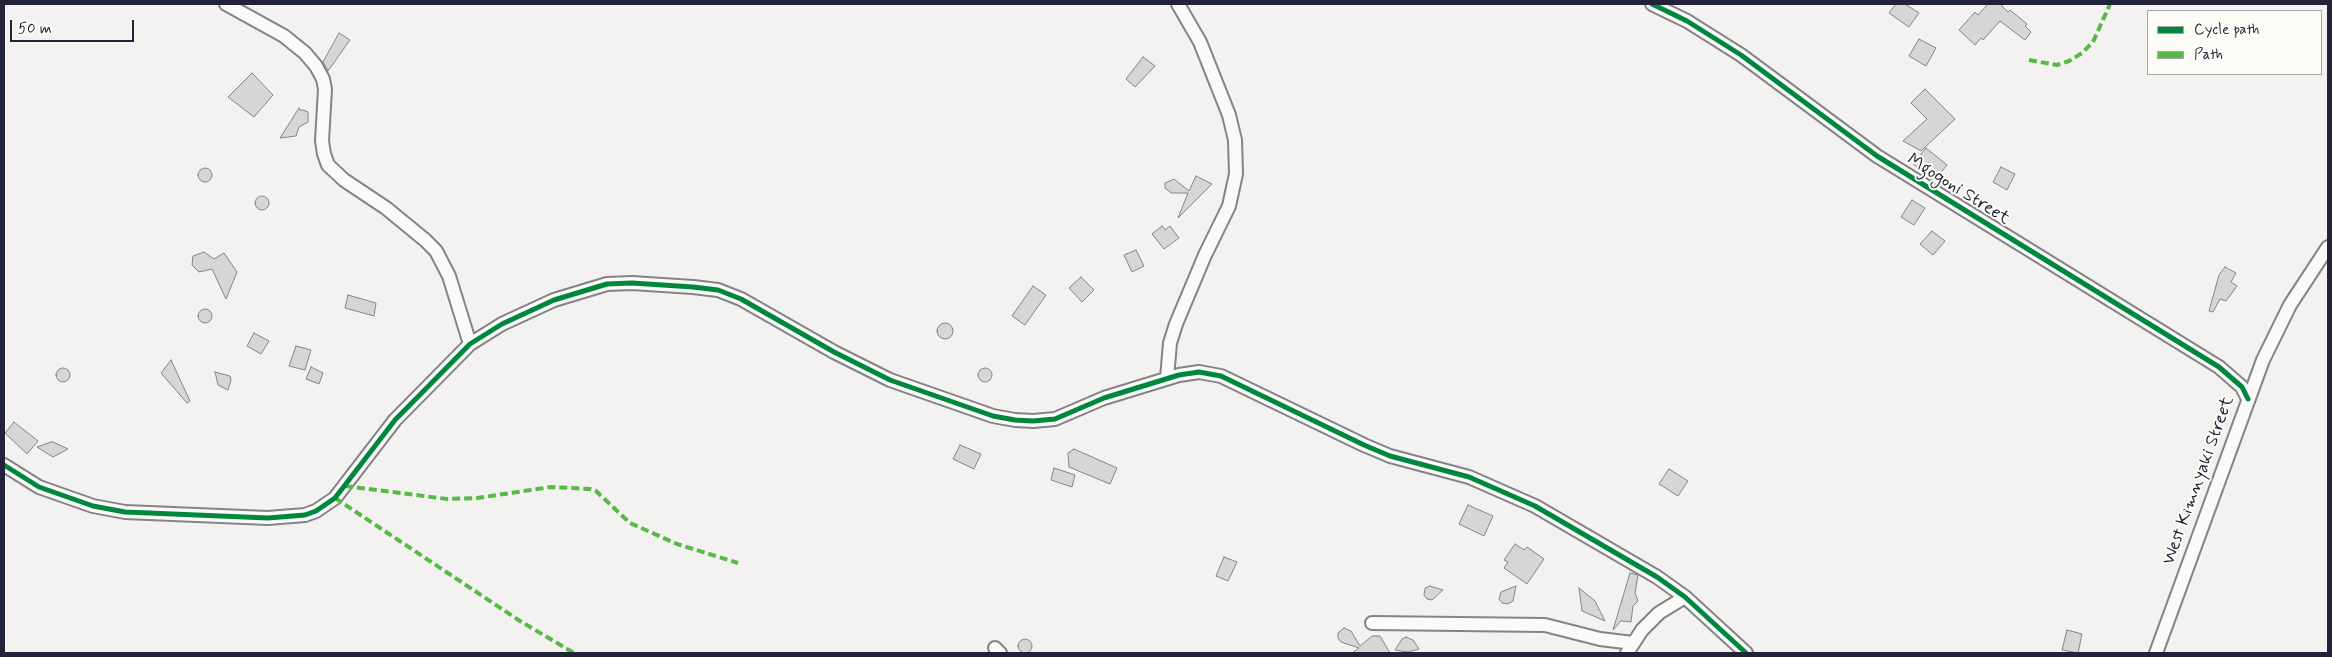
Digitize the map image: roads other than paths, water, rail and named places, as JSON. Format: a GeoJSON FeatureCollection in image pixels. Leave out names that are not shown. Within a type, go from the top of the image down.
{"type":"FeatureCollection","features":[{"type":"Feature","properties":{"kind":"street"},"geometry":{"type":"LineString","coordinates":[[226,4],[284,36],[305,53],[316,66],[323,78],[325,89],[322,141],[328,165],[344,180],[386,208],[426,240],[436,251],[449,276],[470,344]]}},
{"type":"Feature","properties":{"kind":"street"},"geometry":{"type":"LineString","coordinates":[[1167,378],[1170,343],[1176,324],[1205,255],[1229,206],[1236,174],[1236,140],[1229,115],[1200,42],[1178,4]]}},
{"type":"Feature","properties":{"kind":"street","name":"Mgogoni Street"},"geometry":{"type":"LineString","coordinates":[[1652,4],[1687,21],[1741,55],[1877,156],[2219,367],[2242,387],[2248,399]]}},
{"type":"Feature","properties":{"kind":"street","name":"West Kimnyaki Street"},"geometry":{"type":"LineString","coordinates":[[2156,653],[2263,360],[2290,305],[2328,247]]}},
{"type":"Feature","properties":{"kind":"street"},"geometry":{"type":"LineString","coordinates":[[4,465],[39,487],[93,506],[125,512],[268,518],[305,514],[316,511],[334,498],[395,420],[470,344],[509,320],[582,290],[607,284],[647,283],[718,290],[758,308],[834,352],[882,376],[917,391],[1000,417],[1033,421],[1056,419],[1096,401],[1167,378],[1199,372],[1221,376],[1390,456],[1469,477],[1536,506],[1657,577],[1685,596],[1746,653]]}},
{"type":"Feature","properties":{"kind":"street"},"geometry":{"type":"LineString","coordinates":[[1372,623],[1544,625],[1630,648],[1659,613],[1685,596]]}}]}
